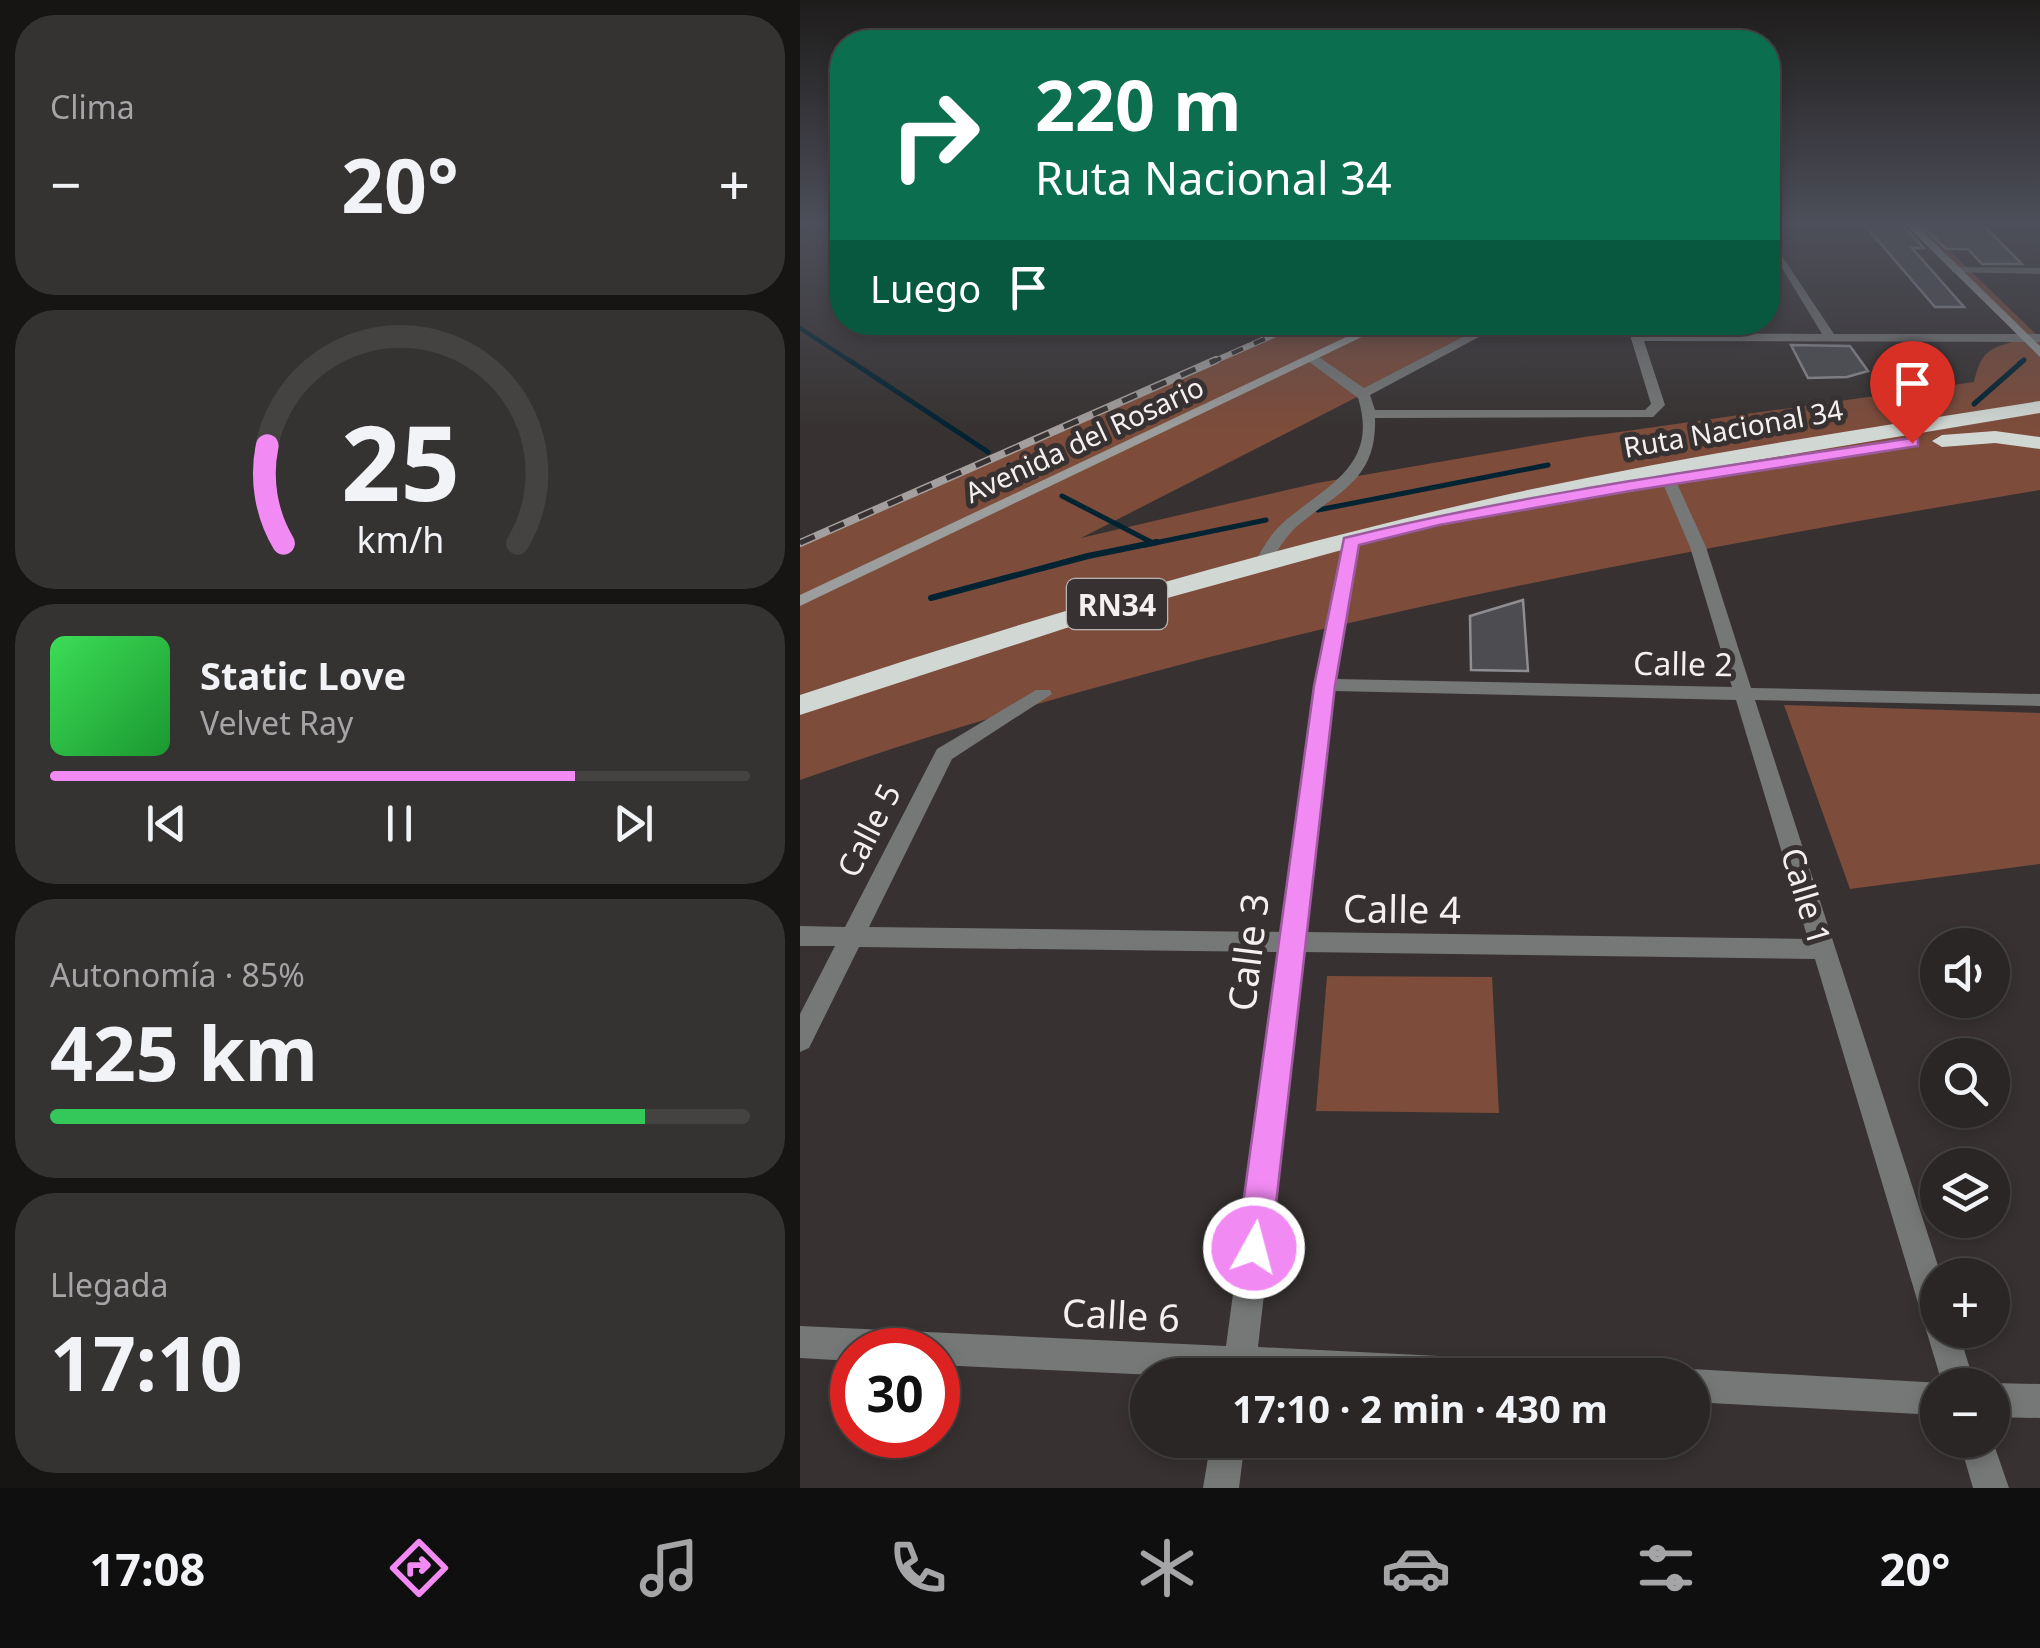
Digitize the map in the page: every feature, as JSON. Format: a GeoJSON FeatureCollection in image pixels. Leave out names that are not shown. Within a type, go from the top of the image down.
{"type":"FeatureCollection","features":[{"type":"Feature","properties":{"kind":"highway","name":"Ruta Nacional 34"},"geometry":{"type":"LineString","coordinates":[[800,706],[1063,619],[1439,520],[1651,471],[2040,407]]}},
{"type":"Feature","properties":{"kind":"highway","name":"Ruta Nacional 34"},"geometry":{"type":"LineString","coordinates":[[1439,520],[1668,479],[2040,424]]}},
{"type":"Feature","properties":{"kind":"highway","name":"RN34"},"geometry":{"type":"LineString","coordinates":[[1874,448],[1994,437],[2040,442]]}},
{"type":"Feature","properties":{"kind":"main road"},"geometry":{"type":"LineString","coordinates":[[1985,291],[2036,339],[2040,353]]}},
{"type":"Feature","properties":{"kind":"main road","name":"Avenida del Rosario"},"geometry":{"type":"LineString","coordinates":[[800,600],[1361,335]]}},
{"type":"Feature","properties":{"kind":"street"},"geometry":{"type":"LineString","coordinates":[[1801,291],[1830,337]]}},
{"type":"Feature","properties":{"kind":"street"},"geometry":{"type":"LineString","coordinates":[[1362,394],[1477,335]]}},
{"type":"Feature","properties":{"kind":"street"},"geometry":{"type":"LineString","coordinates":[[1369,414],[1648,414],[1658,405],[1636,335]]}},
{"type":"Feature","properties":{"kind":"street"},"geometry":{"type":"LineString","coordinates":[[1774,335],[2036,339]]}},
{"type":"Feature","properties":{"kind":"street"},"geometry":{"type":"LineString","coordinates":[[1262,564],[1269,543],[1288,522],[1347,486],[1363,462],[1370,436],[1369,414],[1362,394],[1312,358]]}},
{"type":"Feature","properties":{"kind":"street","name":"Calle 1"},"geometry":{"type":"LineString","coordinates":[[1668,479],[1698,547],[1920,1258]]}},
{"type":"Feature","properties":{"kind":"street","name":"Calle 3"},"geometry":{"type":"LineString","coordinates":[[1241,1358],[1324,686],[1350,542]]}},
{"type":"Feature","properties":{"kind":"street","name":"Calle 2"},"geometry":{"type":"LineString","coordinates":[[1324,686],[2040,700]]}},
{"type":"Feature","properties":{"kind":"street","name":"Calle 5"},"geometry":{"type":"LineString","coordinates":[[800,1040],[944,754],[1043,694]]}},
{"type":"Feature","properties":{"kind":"street","name":"Calle 4"},"geometry":{"type":"LineString","coordinates":[[800,936],[848,940],[1824,950]]}},
{"type":"Feature","properties":{"kind":"street","name":"Calle 6"},"geometry":{"type":"LineString","coordinates":[[800,1342],[1130,1362]]}},
{"type":"Feature","properties":{"kind":"street"},"geometry":{"type":"LineString","coordinates":[[1710,1386],[1920,1397]]}},
{"type":"Feature","properties":{"kind":"street"},"geometry":{"type":"LineString","coordinates":[[2010,1400],[2040,1401]]}},
{"type":"Feature","properties":{"kind":"street"},"geometry":{"type":"LineString","coordinates":[[1221,1488],[1225,1458]]}},
{"type":"Feature","properties":{"kind":"street"},"geometry":{"type":"LineString","coordinates":[[1982,1458],[1992,1488]]}},
{"type":"Feature","properties":{"kind":"shaded area"},"geometry":{"type":"Polygon","coordinates":[[[1977,291],[1992,291],[2040,338],[2040,490],[1726,545],[1414,608],[1104,685],[800,780],[800,543],[1276,335],[1479,335],[1081,538],[1317,483],[1584,437],[1974,382],[1985,355],[2024,338],[1977,291]]]}},
{"type":"Feature","properties":{"kind":"shaded area"},"geometry":{"type":"Polygon","coordinates":[[[1784,705],[2040,713],[2040,864],[1850,889],[1784,705]]]}},
{"type":"Feature","properties":{"kind":"shaded area"},"geometry":{"type":"Polygon","coordinates":[[[1327,976],[1492,977],[1499,1113],[1316,1111],[1327,976]]]}},
{"type":"Feature","properties":{"kind":"building"},"geometry":{"type":"Polygon","coordinates":[[[1922,291],[1950,291],[1964,307],[1935,307],[1922,291]]]}},
{"type":"Feature","properties":{"kind":"building"},"geometry":{"type":"Polygon","coordinates":[[[1791,345],[1850,346],[1868,371],[1847,377],[1808,378],[1791,345]]]}},
{"type":"Feature","properties":{"kind":"building"},"geometry":{"type":"Polygon","coordinates":[[[1523,600],[1528,671],[1471,670],[1470,616],[1523,600]]]}},
{"type":"Feature","properties":{"kind":"waterway"},"geometry":{"type":"LineString","coordinates":[[800,328],[853,363]]}},
{"type":"Feature","properties":{"kind":"waterway"},"geometry":{"type":"LineString","coordinates":[[849,360],[988,452]]}},
{"type":"Feature","properties":{"kind":"waterway"},"geometry":{"type":"LineString","coordinates":[[1974,404],[2024,360],[2019,363]]}},
{"type":"Feature","properties":{"kind":"waterway"},"geometry":{"type":"LineString","coordinates":[[1009,465],[1025,474]]}},
{"type":"Feature","properties":{"kind":"waterway"},"geometry":{"type":"LineString","coordinates":[[1318,510],[1548,465]]}},
{"type":"Feature","properties":{"kind":"waterway"},"geometry":{"type":"LineString","coordinates":[[1062,496],[1151,542]]}},
{"type":"Feature","properties":{"kind":"waterway"},"geometry":{"type":"LineString","coordinates":[[1145,545],[1266,520]]}},
{"type":"Feature","properties":{"kind":"waterway"},"geometry":{"type":"LineString","coordinates":[[931,598],[1088,556],[1157,542]]}},
{"type":"Feature","properties":{"kind":"railway"},"geometry":{"type":"LineString","coordinates":[[1210,363],[1274,335]]}},
{"type":"Feature","properties":{"kind":"railway"},"geometry":{"type":"LineString","coordinates":[[800,543],[1216,360]]}},
{"type":"Feature","properties":{"kind":"route"},"geometry":{"type":"LineString","coordinates":[[1254,1248],[1324,686],[1350,542],[1439,520],[1630,486],[1912,443]]}}]}
